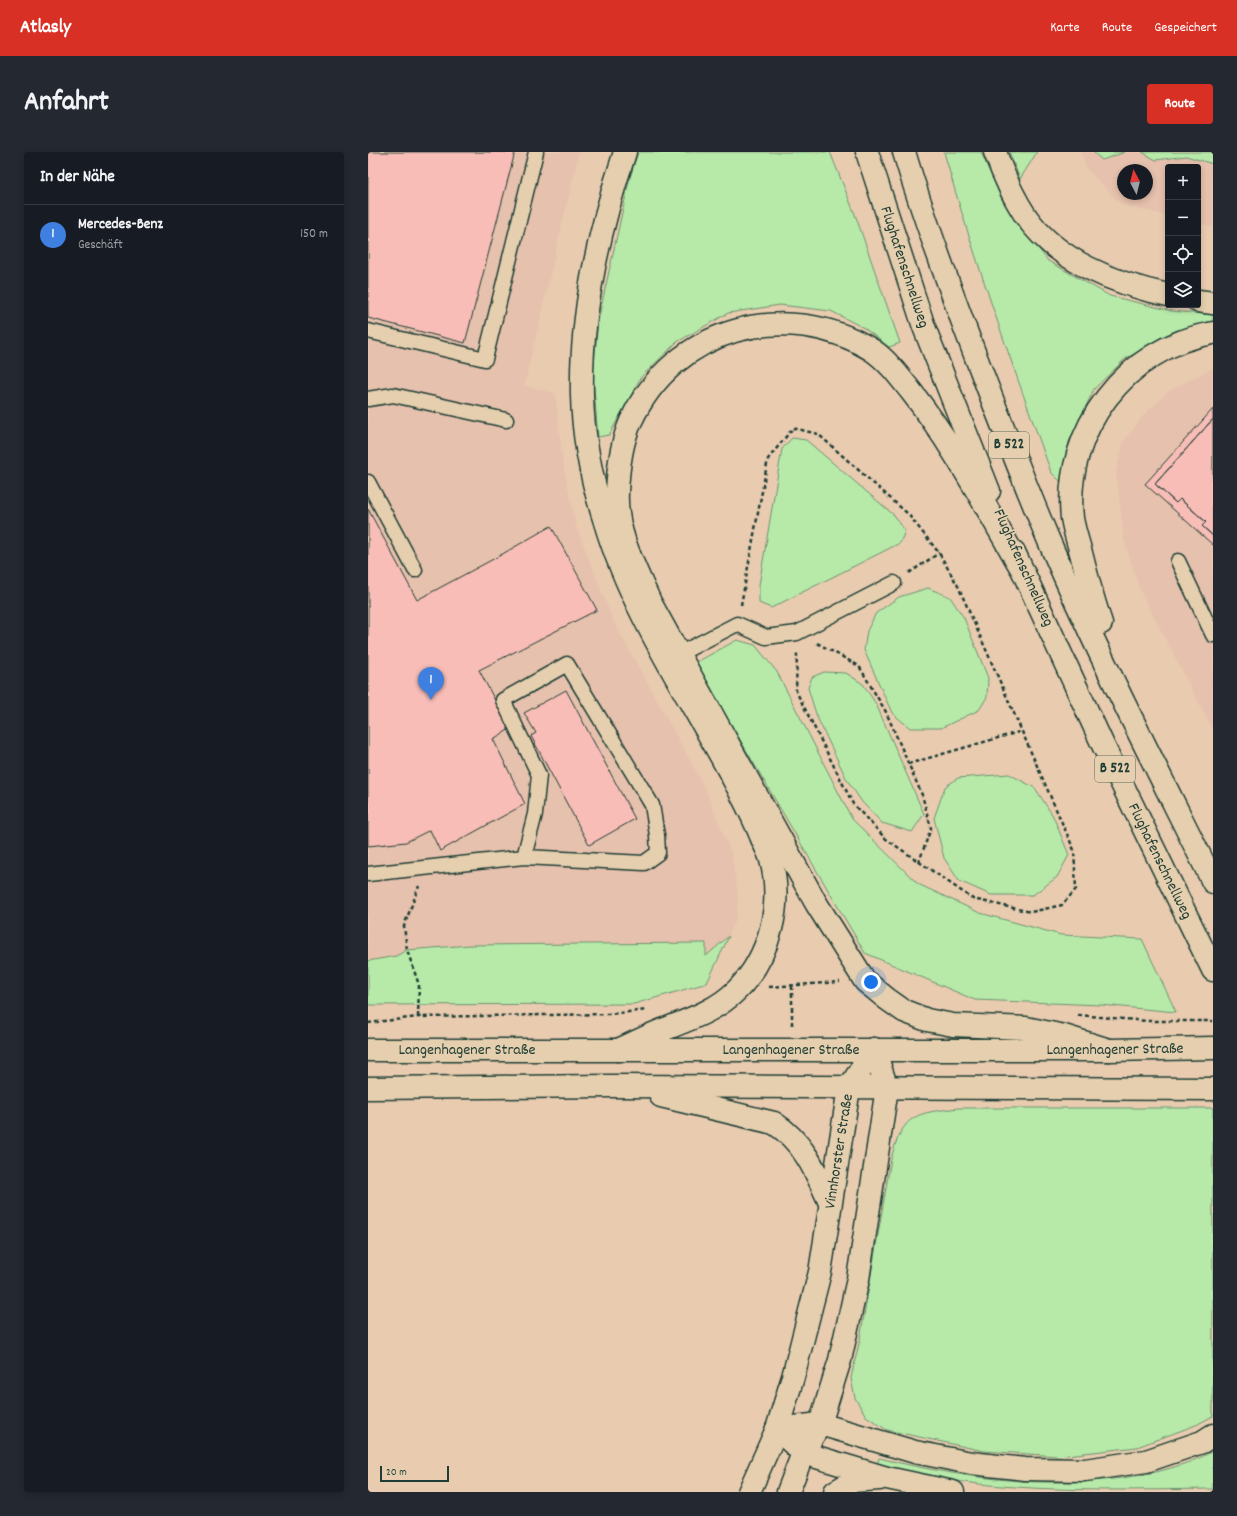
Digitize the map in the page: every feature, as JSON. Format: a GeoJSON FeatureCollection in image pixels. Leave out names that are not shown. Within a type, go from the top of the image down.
{"type":"FeatureCollection","features":[{"type":"Feature","properties":{"kind":"main road"},"geometry":{"type":"LineString","coordinates":[[618,1050],[713,1008],[737,989],[756,965],[773,921],[776,896],[771,860],[749,807],[639,608],[621,568],[598,498],[588,451],[582,398],[582,345],[602,229],[626,152]]}},
{"type":"Feature","properties":{"kind":"main road","name":"Flughafenschnellweg"},"geometry":{"type":"LineString","coordinates":[[867,152],[924,327],[974,455],[1020,566],[1099,736],[1213,970]]}},
{"type":"Feature","properties":{"kind":"main road","name":"B 522"},"geometry":{"type":"LineString","coordinates":[[904,152],[957,307],[1007,440],[1053,549],[1137,729],[1213,882]]}},
{"type":"Feature","properties":{"kind":"main road"},"geometry":{"type":"LineString","coordinates":[[995,152],[1004,178],[1026,216],[1056,248],[1093,271],[1138,288],[1165,293]]}},
{"type":"Feature","properties":{"kind":"main road"},"geometry":{"type":"LineString","coordinates":[[1201,301],[1213,304]]}},
{"type":"Feature","properties":{"kind":"main road"},"geometry":{"type":"LineString","coordinates":[[1020,566],[938,427],[898,375],[874,352],[845,336],[821,328],[789,324],[757,326],[726,333],[698,347],[669,367],[647,392],[631,422],[620,455],[617,495],[620,522],[633,563],[650,602],[816,903],[865,981],[886,1000],[904,1011],[927,1020],[953,1025],[1026,1028],[1064,1036],[1109,1050]]}},
{"type":"Feature","properties":{"kind":"main road"},"geometry":{"type":"LineString","coordinates":[[1137,729],[1092,598],[1072,518],[1073,485],[1077,457],[1088,427],[1124,376],[1148,357],[1177,344],[1213,333]]}},
{"type":"Feature","properties":{"kind":"main road","name":"Langenhagener Straße"},"geometry":{"type":"LineString","coordinates":[[368,1050],[1109,1050],[1212,1048]]}},
{"type":"Feature","properties":{"kind":"main road"},"geometry":{"type":"LineString","coordinates":[[788,1492],[802,1453],[820,1424],[840,1360],[858,1279],[887,1088],[874,1049]]}},
{"type":"Feature","properties":{"kind":"main road","name":"Vinnhorster Straße"},"geometry":{"type":"LineString","coordinates":[[749,1492],[777,1429],[795,1371],[820,1272],[849,1088],[874,1049]]}},
{"type":"Feature","properties":{"kind":"main road"},"geometry":{"type":"LineString","coordinates":[[612,1086],[674,1098],[774,1123],[788,1132],[812,1161],[830,1203]]}},
{"type":"Feature","properties":{"kind":"main road"},"geometry":{"type":"LineString","coordinates":[[368,1088],[612,1086],[1213,1089]]}},
{"type":"Feature","properties":{"kind":"main road"},"geometry":{"type":"LineString","coordinates":[[777,1429],[820,1424],[915,1452],[971,1463],[1025,1469],[1085,1470],[1146,1461],[1202,1442],[1213,1435]]}},
{"type":"Feature","properties":{"kind":"main road"},"geometry":{"type":"LineString","coordinates":[[777,1429],[802,1453],[887,1478],[953,1492]]}},
{"type":"Feature","properties":{"kind":"main road"},"geometry":{"type":"LineString","coordinates":[[835,1492],[853,1481],[887,1478]]}},
{"type":"Feature","properties":{"kind":"lane"},"geometry":{"type":"LineString","coordinates":[[368,331],[485,359],[536,152]]}},
{"type":"Feature","properties":{"kind":"lane"},"geometry":{"type":"LineString","coordinates":[[368,399],[393,395],[506,420]]}},
{"type":"Feature","properties":{"kind":"lane"},"geometry":{"type":"LineString","coordinates":[[368,482],[415,570]]}},
{"type":"Feature","properties":{"kind":"lane"},"geometry":{"type":"LineString","coordinates":[[1178,562],[1213,635]]}},
{"type":"Feature","properties":{"kind":"lane"},"geometry":{"type":"LineString","coordinates":[[679,654],[737,624],[766,638],[797,633],[894,583]]}},
{"type":"Feature","properties":{"kind":"lane"},"geometry":{"type":"LineString","coordinates":[[368,874],[524,857],[644,863],[658,853],[652,805],[567,664],[504,700],[539,775],[535,814],[524,857]]}},
{"type":"Feature","properties":{"kind":"path"},"geometry":{"type":"LineString","coordinates":[[737,624],[768,459],[793,428],[818,434],[908,514],[939,553],[958,586],[1074,850],[1076,889],[1062,905],[1031,912],[973,899],[919,862],[886,839],[853,804],[796,691],[797,633],[859,666],[886,712],[922,795],[931,828],[919,862]]}},
{"type":"Feature","properties":{"kind":"path"},"geometry":{"type":"LineString","coordinates":[[894,583],[939,553]]}},
{"type":"Feature","properties":{"kind":"path"},"geometry":{"type":"LineString","coordinates":[[908,764],[1022,731]]}},
{"type":"Feature","properties":{"kind":"path"},"geometry":{"type":"LineString","coordinates":[[418,1017],[419,985],[407,950],[404,926],[421,882],[420,868]]}},
{"type":"Feature","properties":{"kind":"path"},"geometry":{"type":"LineString","coordinates":[[737,989],[865,981]]}},
{"type":"Feature","properties":{"kind":"path"},"geometry":{"type":"LineString","coordinates":[[792,986],[793,1049]]}},
{"type":"Feature","properties":{"kind":"path"},"geometry":{"type":"LineString","coordinates":[[368,1023],[418,1017],[611,1014],[644,1011],[652,1008]]}},
{"type":"Feature","properties":{"kind":"path"},"geometry":{"type":"LineString","coordinates":[[1077,1015],[1147,1021],[1213,1021]]}},
{"type":"Feature","properties":{"kind":"shaded area"},"geometry":{"type":"Polygon","coordinates":[[[368,152],[579,152],[524,386],[555,393],[563,464],[576,526],[613,621],[704,786],[732,856],[738,897],[736,919],[707,983],[368,1005],[368,152]]]}},
{"type":"Feature","properties":{"kind":"shaded area"},"geometry":{"type":"Polygon","coordinates":[[[1081,152],[1213,152],[1213,227],[1201,224],[1201,164],[1165,164],[1165,215],[1122,205],[1117,200],[1153,200],[1153,164],[1117,164],[1117,200],[1087,169],[1081,152]]]}},
{"type":"Feature","properties":{"kind":"shaded area"},"geometry":{"type":"Polygon","coordinates":[[[1213,368],[1213,730],[1139,588],[1124,539],[1116,471],[1124,441],[1143,416],[1169,391],[1213,368]]]}},
{"type":"Feature","properties":{"kind":"green space"},"geometry":{"type":"Polygon","coordinates":[[[638,152],[830,152],[856,217],[900,343],[889,347],[864,328],[831,311],[780,305],[728,313],[677,342],[641,377],[609,435],[598,437],[593,376],[598,321],[630,177],[638,152]]]}},
{"type":"Feature","properties":{"kind":"green space"},"geometry":{"type":"Polygon","coordinates":[[[944,152],[981,152],[1003,202],[1048,261],[1110,296],[1172,311],[1213,315],[1213,322],[1170,334],[1125,359],[1094,389],[1069,442],[1061,482],[1051,472],[1022,392],[968,233],[944,152]]]}},
{"type":"Feature","properties":{"kind":"green space"},"geometry":{"type":"Polygon","coordinates":[[[1009,152],[1037,152],[1020,179],[1009,152]]]}},
{"type":"Feature","properties":{"kind":"green space"},"geometry":{"type":"Polygon","coordinates":[[[1093,152],[1125,152],[1102,160],[1093,152]]]}},
{"type":"Feature","properties":{"kind":"green space"},"geometry":{"type":"Polygon","coordinates":[[[1142,152],[1213,152],[1213,164],[1186,156],[1156,160],[1142,152]]]}},
{"type":"Feature","properties":{"kind":"green space"},"geometry":{"type":"Polygon","coordinates":[[[792,438],[806,440],[895,516],[905,531],[900,543],[771,608],[759,603],[759,585],[782,449],[792,438]]]}},
{"type":"Feature","properties":{"kind":"green space"},"geometry":{"type":"Polygon","coordinates":[[[928,588],[950,597],[964,618],[988,678],[987,697],[979,710],[941,728],[910,728],[892,713],[864,650],[867,631],[876,613],[899,597],[928,588]]]}},
{"type":"Feature","properties":{"kind":"green space"},"geometry":{"type":"Polygon","coordinates":[[[737,640],[755,645],[777,672],[852,819],[918,884],[980,913],[1061,935],[1142,939],[1176,1012],[1101,1005],[975,1000],[865,953],[695,663],[737,640]]]}},
{"type":"Feature","properties":{"kind":"green space"},"geometry":{"type":"Polygon","coordinates":[[[824,672],[846,673],[863,684],[876,704],[924,814],[912,832],[882,823],[862,802],[847,780],[817,717],[808,688],[812,677],[824,672]]]}},
{"type":"Feature","properties":{"kind":"green space"},"geometry":{"type":"Polygon","coordinates":[[[1009,774],[1035,788],[1053,816],[1069,855],[1057,877],[1033,895],[991,895],[959,881],[944,858],[934,818],[945,787],[958,778],[1009,774]]]}},
{"type":"Feature","properties":{"kind":"green space"},"geometry":{"type":"Polygon","coordinates":[[[729,936],[707,983],[634,1004],[368,1005],[368,961],[396,956],[407,950],[470,945],[706,943],[706,956],[729,936]]]}},
{"type":"Feature","properties":{"kind":"green space"},"geometry":{"type":"Polygon","coordinates":[[[959,1108],[1213,1108],[1213,1416],[1196,1425],[1137,1447],[1058,1456],[984,1451],[887,1430],[866,1416],[855,1398],[851,1378],[860,1339],[891,1159],[901,1132],[906,1124],[913,1118],[922,1114],[959,1108]]]}},
{"type":"Feature","properties":{"kind":"green space"},"geometry":{"type":"Polygon","coordinates":[[[1213,1451],[1213,1489],[1096,1490],[1008,1487],[928,1476],[877,1464],[879,1458],[947,1472],[1017,1481],[1087,1481],[1121,1478],[1156,1472],[1199,1458],[1213,1451]]]}},
{"type":"Feature","properties":{"kind":"building"},"geometry":{"type":"Polygon","coordinates":[[[368,152],[515,152],[465,343],[368,318],[368,152]]]}},
{"type":"Feature","properties":{"kind":"building"},"geometry":{"type":"Polygon","coordinates":[[[1213,409],[1213,419],[1155,484],[1176,503],[1180,499],[1206,522],[1202,526],[1213,536],[1213,545],[1145,484],[1213,409]]]}},
{"type":"Feature","properties":{"kind":"building"},"geometry":{"type":"Polygon","coordinates":[[[1213,419],[1213,536],[1202,526],[1206,522],[1180,499],[1176,503],[1155,484],[1213,419]]]}},
{"type":"Feature","properties":{"kind":"building"},"geometry":{"type":"Polygon","coordinates":[[[368,509],[417,600],[551,526],[597,610],[479,670],[510,729],[493,739],[525,804],[440,851],[430,830],[406,842],[368,846],[368,509]]]}},
{"type":"Feature","properties":{"kind":"building"},"geometry":{"type":"Polygon","coordinates":[[[566,690],[635,819],[589,845],[531,736],[536,733],[524,713],[566,690]]]}},
{"type":"Feature","properties":{"kind":"place","name":"Mercedes-Benz"},"geometry":{"type":"Point","coordinates":[431,700]}}]}
